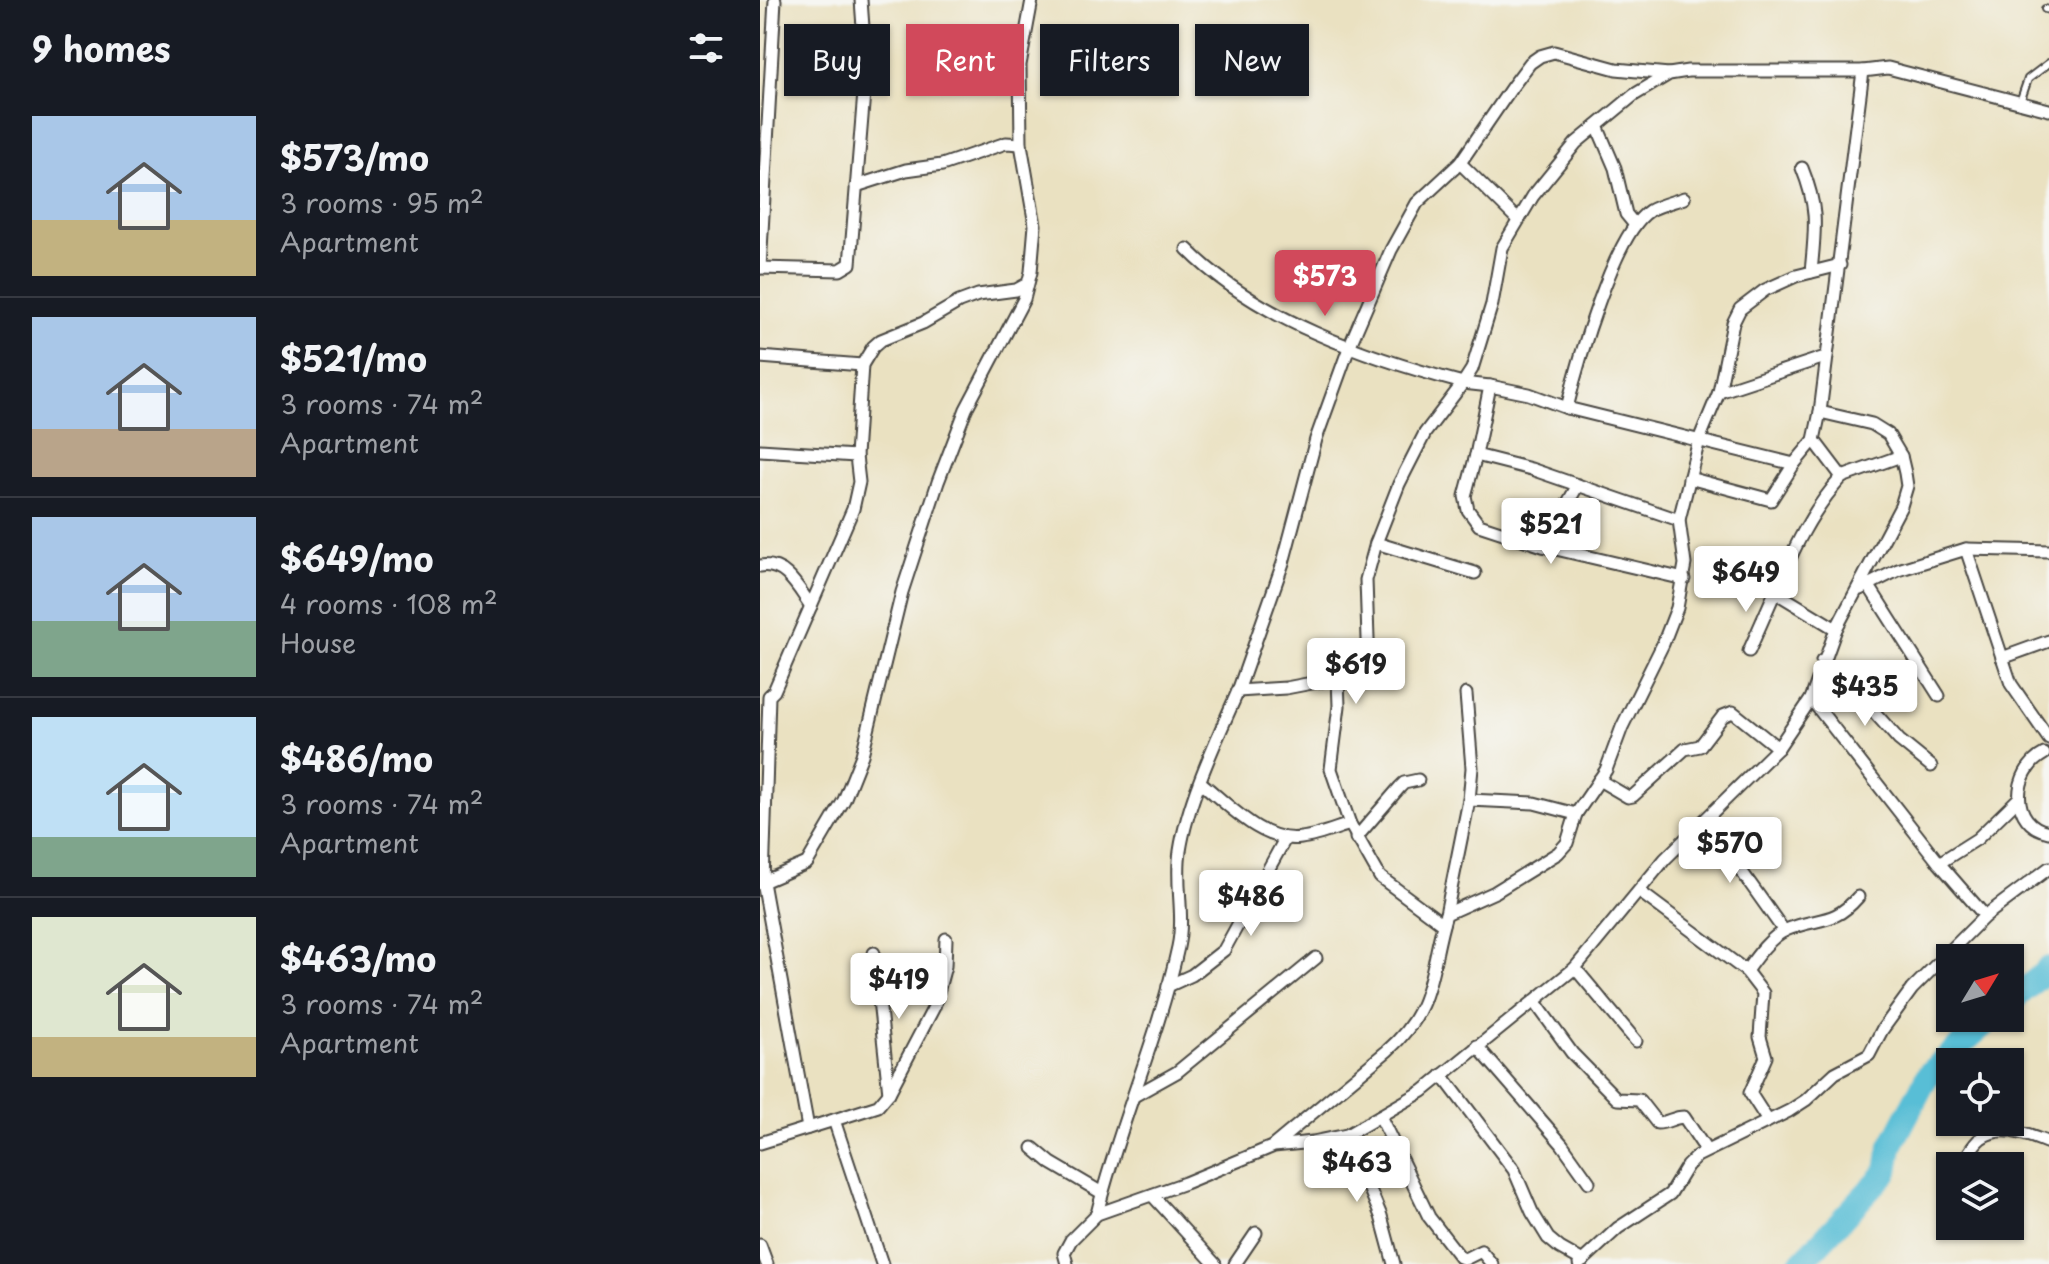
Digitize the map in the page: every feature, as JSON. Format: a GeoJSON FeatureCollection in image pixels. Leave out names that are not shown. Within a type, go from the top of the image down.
{"type":"FeatureCollection","features":[{"type":"Feature","properties":{"kind":"street"},"geometry":{"type":"LineString","coordinates":[[775,0],[760,268],[840,270],[846,268],[851,257],[866,68],[861,0]]}},
{"type":"Feature","properties":{"kind":"street"},"geometry":{"type":"LineString","coordinates":[[762,883],[807,863],[844,800],[862,755],[902,592],[938,482],[966,409],[1024,299],[1031,272],[1035,225],[1021,144],[1020,65],[1032,0]]}},
{"type":"Feature","properties":{"kind":"street"},"geometry":{"type":"LineString","coordinates":[[1097,1214],[1108,1168],[1134,1096],[1179,945],[1182,908],[1180,851],[1200,782],[1238,691],[1283,563],[1316,439],[1350,345],[1408,218],[1435,184],[1460,163],[1474,138],[1530,63],[1554,52],[1616,69],[1669,74],[1688,71],[1863,71],[1888,68],[2049,110]]}},
{"type":"Feature","properties":{"kind":"street"},"geometry":{"type":"LineString","coordinates":[[1689,478],[1771,500],[1814,440],[1840,265],[1863,71]]}},
{"type":"Feature","properties":{"kind":"street"},"geometry":{"type":"LineString","coordinates":[[1238,691],[1286,688],[1363,673],[1369,668],[1366,580],[1376,543],[1399,484],[1425,433],[1472,369],[1492,304],[1502,248],[1533,196],[1576,143],[1634,95],[1669,74]]}},
{"type":"Feature","properties":{"kind":"street"},"geometry":{"type":"LineString","coordinates":[[1597,126],[1615,168],[1626,214],[1635,225]]}},
{"type":"Feature","properties":{"kind":"street"},"geometry":{"type":"LineString","coordinates":[[856,186],[906,170],[942,165],[1006,143],[1021,144]]}},
{"type":"Feature","properties":{"kind":"street"},"geometry":{"type":"LineString","coordinates":[[1460,163],[1518,220]]}},
{"type":"Feature","properties":{"kind":"street"},"geometry":{"type":"LineString","coordinates":[[1802,168],[1814,197],[1811,272]]}},
{"type":"Feature","properties":{"kind":"street"},"geometry":{"type":"LineString","coordinates":[[1567,408],[1578,362],[1594,318],[1612,271],[1635,225],[1650,211],[1684,198]]}},
{"type":"Feature","properties":{"kind":"street"},"geometry":{"type":"LineString","coordinates":[[1187,249],[1206,268],[1234,288],[1311,331],[1416,370],[1463,383],[1529,394],[1567,408],[1794,464]]}},
{"type":"Feature","properties":{"kind":"street"},"geometry":{"type":"LineString","coordinates":[[1444,919],[1495,892],[1558,853],[1567,843],[1576,814],[1599,780],[1677,608],[1685,564],[1679,520],[1699,440],[1719,392],[1733,323],[1740,309],[1765,290],[1796,276],[1840,265]]}},
{"type":"Feature","properties":{"kind":"street"},"geometry":{"type":"LineString","coordinates":[[808,1128],[762,883],[764,697],[774,691],[853,509],[859,482],[856,456],[862,365],[881,340],[923,323],[959,302],[978,295],[1016,290],[1027,284]]}},
{"type":"Feature","properties":{"kind":"street"},"geometry":{"type":"LineString","coordinates":[[760,357],[862,365]]}},
{"type":"Feature","properties":{"kind":"street"},"geometry":{"type":"LineString","coordinates":[[1719,392],[1825,357]]}},
{"type":"Feature","properties":{"kind":"street"},"geometry":{"type":"LineString","coordinates":[[1490,386],[1465,496],[1472,518],[1479,525],[1543,546],[1684,579]]}},
{"type":"Feature","properties":{"kind":"street"},"geometry":{"type":"LineString","coordinates":[[1067,1264],[1064,1253],[1071,1240],[1097,1214],[1274,1146],[1347,1135],[1423,1091],[1575,968],[1665,859],[1778,748],[1811,699],[1822,661],[1836,629],[1901,506],[1907,486],[1901,456],[1888,434],[1872,424],[1820,412]]}},
{"type":"Feature","properties":{"kind":"street"},"geometry":{"type":"LineString","coordinates":[[1814,440],[1842,477]]}},
{"type":"Feature","properties":{"kind":"street"},"geometry":{"type":"LineString","coordinates":[[760,450],[856,456]]}},
{"type":"Feature","properties":{"kind":"street"},"geometry":{"type":"LineString","coordinates":[[1476,455],[1531,469],[1679,520]]}},
{"type":"Feature","properties":{"kind":"street"},"geometry":{"type":"LineString","coordinates":[[1749,651],[1810,518],[1825,495],[1842,477],[1901,456]]}},
{"type":"Feature","properties":{"kind":"street"},"geometry":{"type":"LineString","coordinates":[[1543,546],[1578,485]]}},
{"type":"Feature","properties":{"kind":"street"},"geometry":{"type":"LineString","coordinates":[[1376,543],[1475,573]]}},
{"type":"Feature","properties":{"kind":"street"},"geometry":{"type":"LineString","coordinates":[[1856,591],[1898,570],[1966,549],[2049,551]]}},
{"type":"Feature","properties":{"kind":"street"},"geometry":{"type":"LineString","coordinates":[[1966,549],[2011,684],[2049,739]]}},
{"type":"Feature","properties":{"kind":"street"},"geometry":{"type":"LineString","coordinates":[[760,566],[779,567],[811,606]]}},
{"type":"Feature","properties":{"kind":"street"},"geometry":{"type":"LineString","coordinates":[[1867,583],[1939,696]]}},
{"type":"Feature","properties":{"kind":"street"},"geometry":{"type":"LineString","coordinates":[[1775,592],[1836,629]]}},
{"type":"Feature","properties":{"kind":"street"},"geometry":{"type":"LineString","coordinates":[[2002,658],[2049,641]]}},
{"type":"Feature","properties":{"kind":"street"},"geometry":{"type":"LineString","coordinates":[[1822,661],[1843,677],[1899,740],[1931,766]]}},
{"type":"Feature","properties":{"kind":"street"},"geometry":{"type":"LineString","coordinates":[[1338,678],[1339,706],[1331,769],[1356,838],[1380,877],[1444,919]]}},
{"type":"Feature","properties":{"kind":"street"},"geometry":{"type":"LineString","coordinates":[[1274,1146],[1403,1037],[1418,1017],[1427,997],[1469,800],[1472,768],[1466,694]]}},
{"type":"Feature","properties":{"kind":"street"},"geometry":{"type":"LineString","coordinates":[[1811,699],[1939,863],[1985,916]]}},
{"type":"Feature","properties":{"kind":"street"},"geometry":{"type":"LineString","coordinates":[[1599,780],[1628,797],[1633,796],[1685,749],[1700,746],[1723,716],[1733,712],[1778,748]]}},
{"type":"Feature","properties":{"kind":"street"},"geometry":{"type":"LineString","coordinates":[[2047,755],[2028,768],[2020,782],[2018,799],[2030,821],[2049,832]]}},
{"type":"Feature","properties":{"kind":"street"},"geometry":{"type":"LineString","coordinates":[[1356,838],[1404,783],[1418,780]]}},
{"type":"Feature","properties":{"kind":"street"},"geometry":{"type":"LineString","coordinates":[[1200,782],[1258,827],[1285,839],[1301,838],[1350,824]]}},
{"type":"Feature","properties":{"kind":"street"},"geometry":{"type":"LineString","coordinates":[[1939,863],[1977,839],[2018,799]]}},
{"type":"Feature","properties":{"kind":"street"},"geometry":{"type":"LineString","coordinates":[[1469,800],[1534,803],[1576,814]]}},
{"type":"Feature","properties":{"kind":"street"},"geometry":{"type":"LineString","coordinates":[[1705,820],[1784,931]]}},
{"type":"Feature","properties":{"kind":"street"},"geometry":{"type":"LineString","coordinates":[[1168,986],[1192,975],[1224,950],[1285,839]]}},
{"type":"Feature","properties":{"kind":"street"},"geometry":{"type":"LineString","coordinates":[[1442,1075],[1514,1170],[1532,1212],[1548,1238],[1581,1262],[1618,1228],[1670,1194],[1687,1166],[1706,1150],[1806,1100],[1835,1073],[1869,1055],[1882,1030],[1918,981],[1985,916],[2049,868]]}},
{"type":"Feature","properties":{"kind":"street"},"geometry":{"type":"LineString","coordinates":[[1640,892],[1746,971],[1763,993],[1760,1037],[1766,1057],[1750,1093],[1768,1121]]}},
{"type":"Feature","properties":{"kind":"street"},"geometry":{"type":"LineString","coordinates":[[1746,971],[1784,931],[1834,918],[1845,912],[1858,897]]}},
{"type":"Feature","properties":{"kind":"street"},"geometry":{"type":"LineString","coordinates":[[760,1143],[878,1106],[889,1093],[934,1007],[945,966],[946,939]]}},
{"type":"Feature","properties":{"kind":"street"},"geometry":{"type":"LineString","coordinates":[[874,953],[889,1093]]}},
{"type":"Feature","properties":{"kind":"street"},"geometry":{"type":"LineString","coordinates":[[1134,1096],[1177,1072],[1316,958]]}},
{"type":"Feature","properties":{"kind":"street"},"geometry":{"type":"LineString","coordinates":[[1575,968],[1636,1041]]}},
{"type":"Feature","properties":{"kind":"street"},"geometry":{"type":"LineString","coordinates":[[1535,1002],[1572,1053],[1617,1099],[1639,1100],[1657,1123],[1684,1117],[1706,1150]]}},
{"type":"Feature","properties":{"kind":"street"},"geometry":{"type":"LineString","coordinates":[[1477,1046],[1562,1144],[1589,1182]]}},
{"type":"Feature","properties":{"kind":"street"},"geometry":{"type":"LineString","coordinates":[[1380,1116],[1429,1217],[1460,1257],[1465,1259],[1481,1251],[1492,1264]]}},
{"type":"Feature","properties":{"kind":"street"},"geometry":{"type":"LineString","coordinates":[[834,1120],[882,1264]]}},
{"type":"Feature","properties":{"kind":"street"},"geometry":{"type":"LineString","coordinates":[[1970,1152],[1980,1139],[1994,1133],[2017,1131],[2049,1143]]}},
{"type":"Feature","properties":{"kind":"street"},"geometry":{"type":"LineString","coordinates":[[1347,1135],[1381,1216],[1394,1264]]}},
{"type":"Feature","properties":{"kind":"street"},"geometry":{"type":"LineString","coordinates":[[1033,1148],[1051,1163],[1102,1193]]}},
{"type":"Feature","properties":{"kind":"street"},"geometry":{"type":"LineString","coordinates":[[1152,1195],[1215,1264]]}},
{"type":"Feature","properties":{"kind":"street"},"geometry":{"type":"LineString","coordinates":[[1235,1264],[1256,1233]]}},
{"type":"Feature","properties":{"kind":"street"},"geometry":{"type":"LineString","coordinates":[[760,1245],[767,1264]]}},
{"type":"Feature","properties":{"kind":"lane"},"geometry":{"type":"LineString","coordinates":[[2020,102],[2028,79],[2049,63]]}},
{"type":"Feature","properties":{"kind":"waterway"},"geometry":{"type":"LineString","coordinates":[[2024,990],[2049,968]]}},
{"type":"Feature","properties":{"kind":"waterway"},"geometry":{"type":"LineString","coordinates":[[1800,1264],[1887,1171],[1891,1146],[1929,1073],[1976,1032]]}}]}
